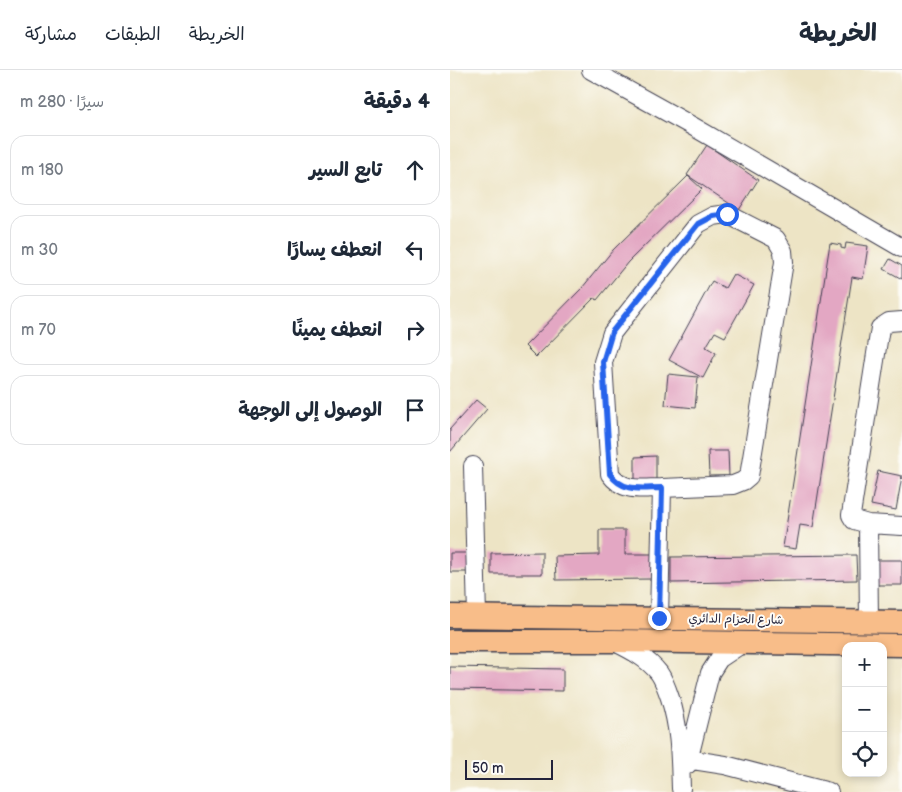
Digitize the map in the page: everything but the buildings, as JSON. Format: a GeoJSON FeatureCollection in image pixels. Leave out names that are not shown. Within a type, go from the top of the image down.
{"type":"FeatureCollection","features":[{"type":"Feature","properties":{"kind":"main road","name":"شارع الحزام الدائري"},"geometry":{"type":"LineString","coordinates":[[450,616],[902,622]]}},
{"type":"Feature","properties":{"kind":"main road","name":"شارع الحزام الدائري"},"geometry":{"type":"LineString","coordinates":[[450,641],[902,644]]}},
{"type":"Feature","properties":{"kind":"street"},"geometry":{"type":"LineString","coordinates":[[591,70],[694,127],[902,248]]}},
{"type":"Feature","properties":{"kind":"street"},"geometry":{"type":"LineString","coordinates":[[727,214],[776,239],[783,251],[784,262],[748,476],[733,485],[662,488],[627,488],[616,482],[610,474],[603,362],[612,332],[698,224],[713,216],[727,214]]}},
{"type":"Feature","properties":{"kind":"street"},"geometry":{"type":"LineString","coordinates":[[902,321],[888,322],[880,328],[851,515],[854,520],[868,524],[902,526]]}},
{"type":"Feature","properties":{"kind":"street"},"geometry":{"type":"LineString","coordinates":[[473,466],[477,616]]}},
{"type":"Feature","properties":{"kind":"street"},"geometry":{"type":"LineString","coordinates":[[659,618],[662,488]]}},
{"type":"Feature","properties":{"kind":"street"},"geometry":{"type":"LineString","coordinates":[[868,524],[869,622]]}},
{"type":"Feature","properties":{"kind":"street"},"geometry":{"type":"LineString","coordinates":[[614,641],[641,656],[660,674],[675,713],[684,759]]}},
{"type":"Feature","properties":{"kind":"street"},"geometry":{"type":"LineString","coordinates":[[681,791],[684,759],[710,673],[719,659],[743,643]]}},
{"type":"Feature","properties":{"kind":"street"},"geometry":{"type":"LineString","coordinates":[[684,759],[725,765],[829,792]]}},
{"type":"Feature","properties":{"kind":"route"},"geometry":{"type":"LineString","coordinates":[[659,618],[662,488],[627,488],[616,482],[610,474],[603,362],[612,332],[698,224],[713,216],[727,214]]}}]}
